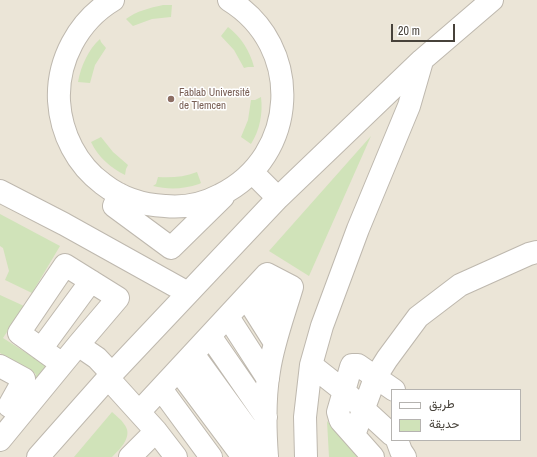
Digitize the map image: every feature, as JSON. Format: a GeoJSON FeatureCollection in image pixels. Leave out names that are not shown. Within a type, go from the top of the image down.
{"type":"FeatureCollection","features":[{"type":"Feature","properties":{"kind":"street"},"geometry":{"type":"LineString","coordinates":[[113,0],[90,19],[78,33],[63,65],[59,101],[61,118],[66,136],[79,159],[97,179],[119,194],[136,201],[172,207],[207,201],[231,189],[246,178],[258,165],[276,134],[282,108],[283,90],[275,55],[268,39],[262,31],[244,11],[229,0]]}},
{"type":"Feature","properties":{"kind":"street"},"geometry":{"type":"LineString","coordinates":[[38,457],[110,376],[278,198],[422,60],[492,0]]}},
{"type":"Feature","properties":{"kind":"street"},"geometry":{"type":"LineString","coordinates":[[306,457],[305,417],[311,365],[322,326],[358,229],[409,106],[422,60]]}},
{"type":"Feature","properties":{"kind":"street"},"geometry":{"type":"LineString","coordinates":[[252,172],[278,198]]}},
{"type":"Feature","properties":{"kind":"street"},"geometry":{"type":"LineString","coordinates":[[119,194],[114,206],[171,248],[231,189]]}},
{"type":"Feature","properties":{"kind":"street"},"geometry":{"type":"LineString","coordinates":[[0,191],[64,224],[188,293]]}},
{"type":"Feature","properties":{"kind":"street"},"geometry":{"type":"LineString","coordinates":[[354,435],[375,378],[418,317],[460,286],[529,254],[537,252]]}},
{"type":"Feature","properties":{"kind":"street"},"geometry":{"type":"LineString","coordinates":[[0,440],[118,298],[65,265],[19,333],[62,364]]}},
{"type":"Feature","properties":{"kind":"street"},"geometry":{"type":"LineString","coordinates":[[42,349],[91,281]]}},
{"type":"Feature","properties":{"kind":"street"},"geometry":{"type":"LineString","coordinates":[[253,290],[283,314],[269,370],[266,399],[267,457]]}},
{"type":"Feature","properties":{"kind":"street"},"geometry":{"type":"LineString","coordinates":[[139,412],[253,290]]}},
{"type":"Feature","properties":{"kind":"street"},"geometry":{"type":"LineString","coordinates":[[253,290],[276,343]]}},
{"type":"Feature","properties":{"kind":"street"},"geometry":{"type":"LineString","coordinates":[[228,317],[268,379]]}},
{"type":"Feature","properties":{"kind":"street"},"geometry":{"type":"LineString","coordinates":[[210,336],[266,417]]}},
{"type":"Feature","properties":{"kind":"street"},"geometry":{"type":"LineString","coordinates":[[78,345],[97,358],[139,412],[156,431],[173,456]]}},
{"type":"Feature","properties":{"kind":"street"},"geometry":{"type":"LineString","coordinates":[[193,354],[267,457]]}},
{"type":"Feature","properties":{"kind":"street"},"geometry":{"type":"LineString","coordinates":[[311,365],[364,408],[391,434]]}},
{"type":"Feature","properties":{"kind":"street"},"geometry":{"type":"LineString","coordinates":[[373,457],[338,415],[350,367],[352,365],[358,365],[392,389]]}},
{"type":"Feature","properties":{"kind":"street"},"geometry":{"type":"LineString","coordinates":[[0,366],[24,379],[9,406],[22,413]]}},
{"type":"Feature","properties":{"kind":"street"},"geometry":{"type":"LineString","coordinates":[[178,370],[243,457]]}},
{"type":"Feature","properties":{"kind":"street"},"geometry":{"type":"LineString","coordinates":[[161,388],[211,457]]}},
{"type":"Feature","properties":{"kind":"street"},"geometry":{"type":"LineString","coordinates":[[130,457],[156,431]]}},
{"type":"Feature","properties":{"kind":"street"},"geometry":{"type":"LineString","coordinates":[[397,441],[405,457]]}},
{"type":"Feature","properties":{"kind":"shaded area"},"geometry":{"type":"Polygon","coordinates":[[[0,0],[537,0],[537,457],[0,457],[0,0]]]}},
{"type":"Feature","properties":{"kind":"green space"},"geometry":{"type":"Polygon","coordinates":[[[163,5],[172,5],[171,17],[152,19],[133,26],[126,19],[143,10],[163,5]]]}},
{"type":"Feature","properties":{"kind":"green space"},"geometry":{"type":"Polygon","coordinates":[[[228,27],[237,35],[244,45],[250,55],[254,67],[244,68],[234,50],[221,36],[228,27]]]}},
{"type":"Feature","properties":{"kind":"green space"},"geometry":{"type":"Polygon","coordinates":[[[100,39],[106,48],[95,65],[90,83],[78,82],[86,59],[92,48],[100,39]]]}},
{"type":"Feature","properties":{"kind":"green space"},"geometry":{"type":"Polygon","coordinates":[[[261,97],[262,109],[260,121],[257,133],[251,144],[241,137],[248,120],[251,100],[261,97]]]}},
{"type":"Feature","properties":{"kind":"green space"},"geometry":{"type":"Polygon","coordinates":[[[371,136],[309,276],[269,251],[371,136]]]}},
{"type":"Feature","properties":{"kind":"green space"},"geometry":{"type":"Polygon","coordinates":[[[101,137],[113,152],[128,165],[125,175],[105,162],[97,152],[91,142],[101,137]]]}},
{"type":"Feature","properties":{"kind":"green space"},"geometry":{"type":"Polygon","coordinates":[[[197,172],[201,183],[199,184],[176,188],[153,186],[156,184],[158,177],[178,177],[197,172]]]}},
{"type":"Feature","properties":{"kind":"green space"},"geometry":{"type":"Polygon","coordinates":[[[0,214],[60,246],[32,293],[5,280],[9,271],[3,248],[0,246],[0,214]]]}},
{"type":"Feature","properties":{"kind":"green space"},"geometry":{"type":"Polygon","coordinates":[[[0,295],[24,306],[3,338],[50,368],[22,399],[36,374],[0,353],[0,295]]]}},
{"type":"Feature","properties":{"kind":"green space"},"geometry":{"type":"Polygon","coordinates":[[[112,412],[127,429],[127,438],[119,450],[112,457],[74,457],[112,412]]]}},
{"type":"Feature","properties":{"kind":"green space"},"geometry":{"type":"Polygon","coordinates":[[[327,421],[358,457],[329,457],[327,421]]]}},
{"type":"Feature","properties":{"kind":"place","name":"Fablab Université de Tlemcen"},"geometry":{"type":"Point","coordinates":[171,99]}}]}
